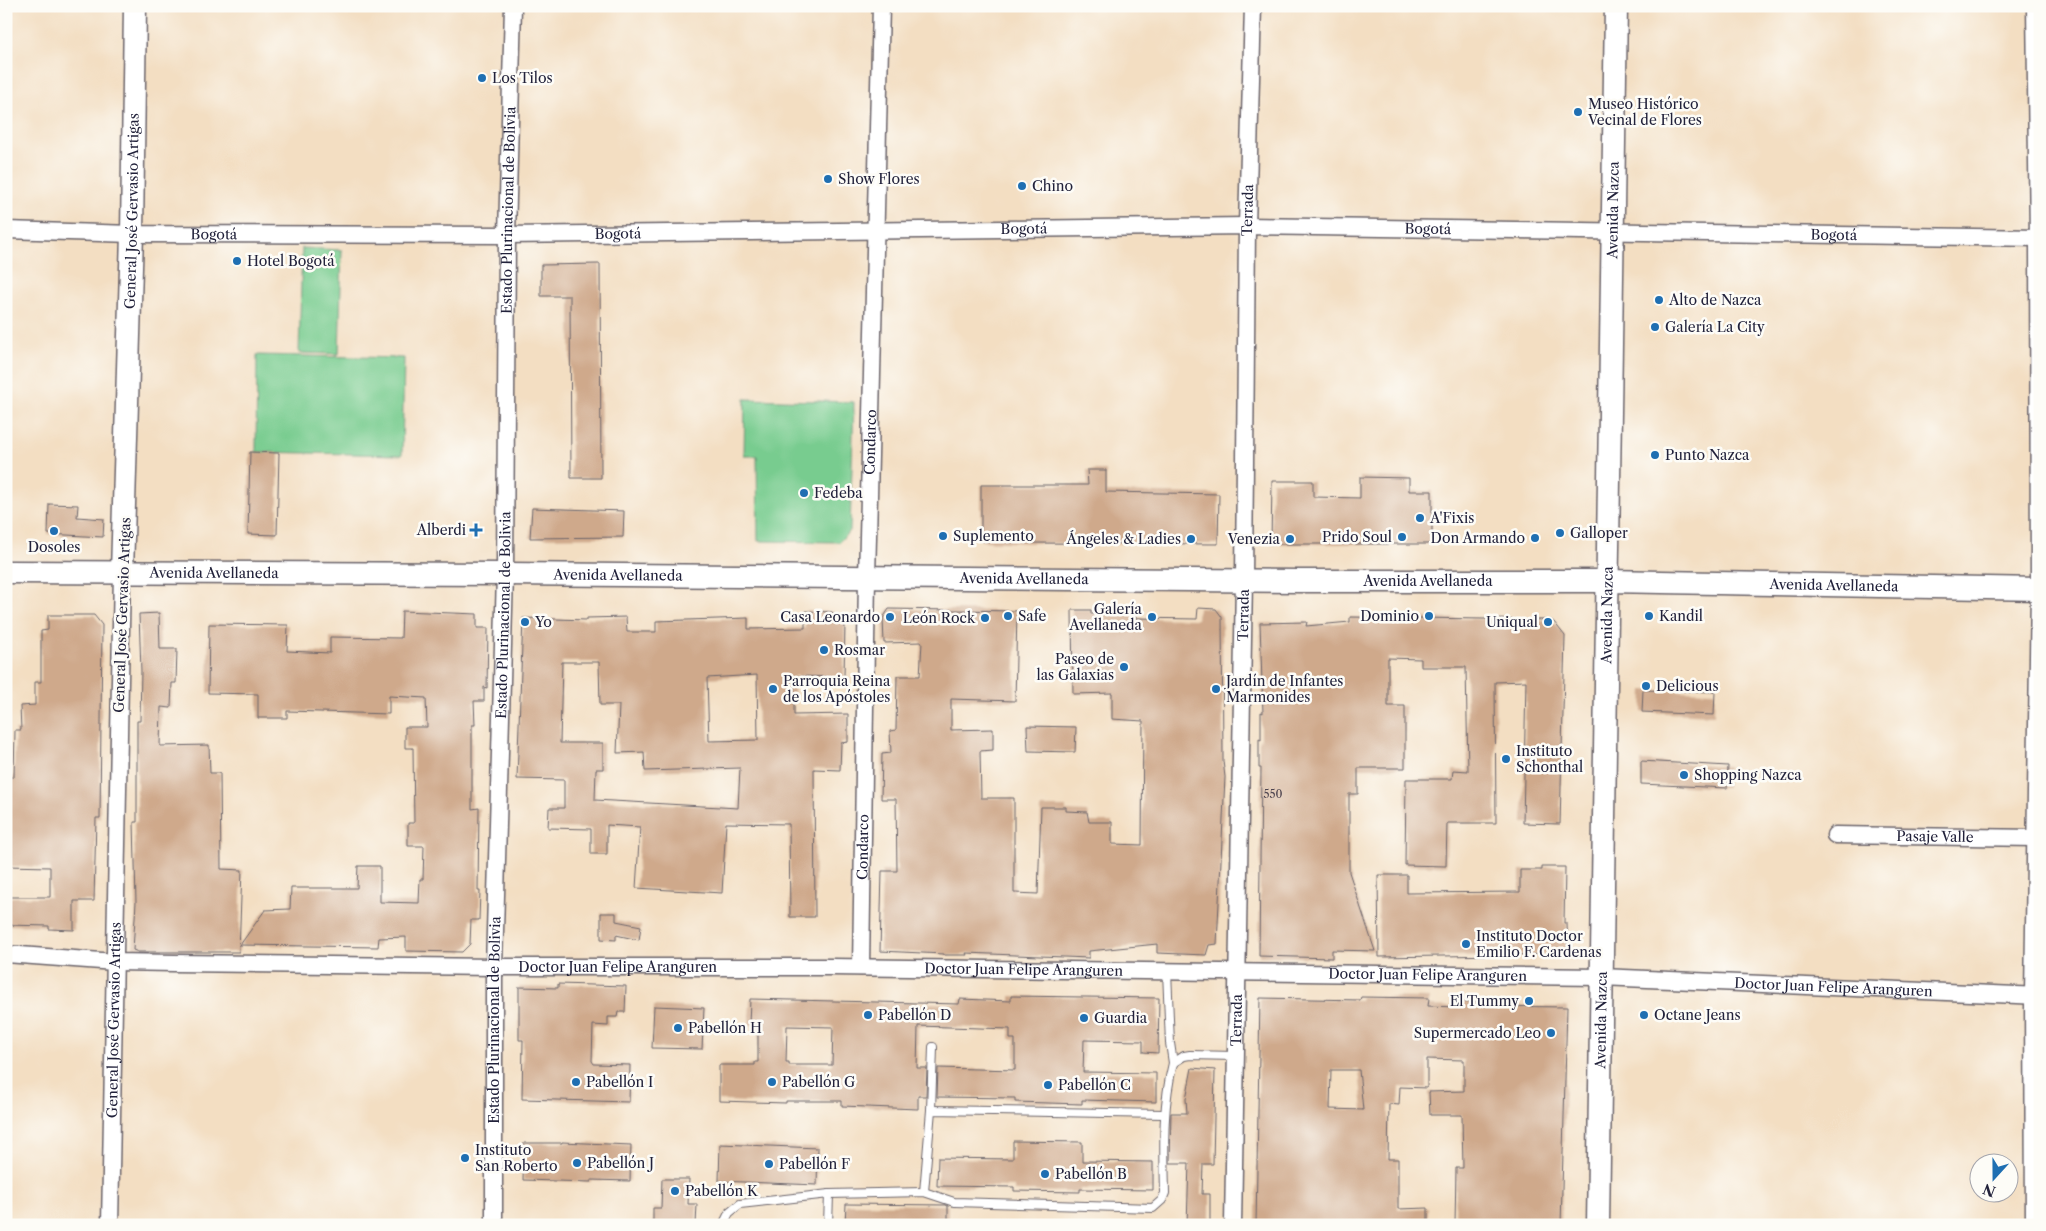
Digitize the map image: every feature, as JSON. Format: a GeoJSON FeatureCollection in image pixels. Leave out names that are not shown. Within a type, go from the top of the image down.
{"type":"FeatureCollection","features":[{"type":"Feature","properties":{"kind":"main road","name":"General José Gervasio Artigas"},"geometry":{"type":"LineString","coordinates":[[122,572],[132,234],[135,6]]}},
{"type":"Feature","properties":{"kind":"main road","name":"Avenida Nazca"},"geometry":{"type":"LineString","coordinates":[[1598,1225],[1606,581],[1616,6]]}},
{"type":"Feature","properties":{"kind":"main road","name":"Avenida Avellaneda"},"geometry":{"type":"LineString","coordinates":[[6,572],[1606,581],[2039,588]]}},
{"type":"Feature","properties":{"kind":"street","name":"Estado Plurinacional de Bolivia"},"geometry":{"type":"LineString","coordinates":[[494,1225],[494,967],[505,574],[507,235],[513,6]]}},
{"type":"Feature","properties":{"kind":"street","name":"Condarco"},"geometry":{"type":"LineString","coordinates":[[862,967],[867,578],[881,6]]}},
{"type":"Feature","properties":{"kind":"street","name":"Terrada"},"geometry":{"type":"LineString","coordinates":[[1232,1225],[1244,580],[1247,226],[1253,6]]}},
{"type":"Feature","properties":{"kind":"street"},"geometry":{"type":"LineString","coordinates":[[2034,1225],[2039,588],[2039,238],[2035,6]]}},
{"type":"Feature","properties":{"kind":"street","name":"Bogotá"},"geometry":{"type":"LineString","coordinates":[[6,230],[132,234],[507,235],[875,229],[1247,226],[2039,238]]}},
{"type":"Feature","properties":{"kind":"street","name":"General José Gervasio Artigas"},"geometry":{"type":"LineString","coordinates":[[110,1225],[122,572]]}},
{"type":"Feature","properties":{"kind":"street","name":"Pasaje Valle"},"geometry":{"type":"LineString","coordinates":[[1835,835],[2036,838]]}},
{"type":"Feature","properties":{"kind":"street","name":"Doctor Juan Felipe Aranguren"},"geometry":{"type":"LineString","coordinates":[[6,954],[115,962],[494,967],[862,967],[1168,970],[1601,977],[2037,996]]}},
{"type":"Feature","properties":{"kind":"lane"},"geometry":{"type":"LineString","coordinates":[[723,1225],[729,1213],[740,1204],[829,1194],[924,1192],[954,1202],[1153,1208],[1162,1200],[1164,1193],[1164,1114],[1167,1088],[1173,1063],[1170,1043],[1168,970]]}},
{"type":"Feature","properties":{"kind":"lane"},"geometry":{"type":"LineString","coordinates":[[924,1192],[931,1110],[933,1047]]}},
{"type":"Feature","properties":{"kind":"lane"},"geometry":{"type":"LineString","coordinates":[[1173,1063],[1184,1056],[1190,1055],[1235,1056]]}},
{"type":"Feature","properties":{"kind":"lane"},"geometry":{"type":"LineString","coordinates":[[931,1110],[1164,1114]]}},
{"type":"Feature","properties":{"kind":"lane"},"geometry":{"type":"LineString","coordinates":[[828,1225],[829,1194]]}},
{"type":"Feature","properties":{"kind":"green space"},"geometry":{"type":"Polygon","coordinates":[[[302,248],[342,250],[339,354],[299,353],[302,248]]]}},
{"type":"Feature","properties":{"kind":"green space"},"geometry":{"type":"Polygon","coordinates":[[[257,355],[404,358],[402,455],[256,452],[257,355]]]}},
{"type":"Feature","properties":{"kind":"green space","name":"Fedeba"},"geometry":{"type":"Polygon","coordinates":[[[745,399],[854,402],[850,531],[839,542],[758,541],[757,456],[744,456],[745,399]]]}},
{"type":"Feature","properties":{"kind":"building"},"geometry":{"type":"Polygon","coordinates":[[[600,264],[601,478],[571,478],[570,296],[541,296],[541,265],[600,264]]]}},
{"type":"Feature","properties":{"kind":"building"},"geometry":{"type":"Polygon","coordinates":[[[250,452],[279,453],[277,535],[248,534],[250,452]]]}},
{"type":"Feature","properties":{"kind":"building"},"geometry":{"type":"Polygon","coordinates":[[[1087,470],[1106,470],[1106,492],[1219,494],[1218,544],[981,541],[981,485],[1088,485],[1087,470]]]}},
{"type":"Feature","properties":{"kind":"building"},"geometry":{"type":"Polygon","coordinates":[[[1360,477],[1409,478],[1409,491],[1432,491],[1432,544],[1271,544],[1272,481],[1313,481],[1313,497],[1360,498],[1360,477]]]}},
{"type":"Feature","properties":{"kind":"building"},"geometry":{"type":"Polygon","coordinates":[[[49,504],[78,505],[77,517],[104,519],[103,537],[48,534],[49,504]]]}},
{"type":"Feature","properties":{"kind":"building"},"geometry":{"type":"Polygon","coordinates":[[[532,508],[624,511],[623,537],[530,538],[532,508]]]}},
{"type":"Feature","properties":{"kind":"building"},"geometry":{"type":"Polygon","coordinates":[[[1198,608],[1216,609],[1222,617],[1223,761],[1225,777],[1217,944],[1209,945],[1206,955],[1157,953],[1157,944],[1089,951],[1089,958],[966,953],[967,955],[944,955],[880,951],[882,871],[897,871],[896,799],[881,799],[882,754],[891,753],[890,731],[896,730],[897,676],[920,676],[922,642],[884,643],[883,618],[889,609],[1017,611],[1015,701],[951,699],[951,730],[993,729],[993,750],[980,751],[981,798],[1014,798],[1014,893],[1038,894],[1041,807],[1066,807],[1066,811],[1087,812],[1089,822],[1112,822],[1112,844],[1142,845],[1143,721],[1112,719],[1112,693],[1073,694],[1072,610],[1091,610],[1091,614],[1135,613],[1135,618],[1197,619],[1198,608]]]}},
{"type":"Feature","properties":{"kind":"building"},"geometry":{"type":"Polygon","coordinates":[[[402,611],[477,614],[477,628],[488,628],[487,688],[484,687],[484,701],[474,701],[475,725],[472,725],[472,809],[479,808],[478,891],[480,891],[479,920],[471,920],[470,944],[462,952],[406,951],[406,937],[379,938],[378,947],[240,945],[265,910],[290,909],[291,888],[357,888],[358,866],[380,866],[380,902],[419,903],[420,879],[423,879],[424,846],[408,846],[408,823],[414,823],[413,748],[405,748],[405,727],[427,727],[426,698],[389,696],[389,714],[287,711],[287,718],[258,718],[258,694],[208,693],[209,624],[288,625],[287,651],[330,653],[330,637],[401,638],[402,611]]]}},
{"type":"Feature","properties":{"kind":"building"},"geometry":{"type":"Polygon","coordinates":[[[805,611],[832,612],[845,623],[844,677],[794,676],[794,715],[848,714],[848,742],[841,743],[840,770],[814,769],[815,917],[790,917],[789,824],[726,823],[722,893],[636,888],[640,827],[607,825],[607,854],[591,854],[591,829],[548,828],[549,808],[564,808],[564,780],[517,779],[523,618],[587,620],[587,618],[626,617],[627,632],[656,632],[656,621],[748,618],[748,629],[805,628],[805,611]],[[562,662],[560,743],[603,743],[603,769],[596,769],[595,800],[738,808],[740,768],[645,771],[644,752],[617,753],[619,705],[600,705],[599,662],[562,662]],[[757,675],[707,678],[709,741],[758,740],[757,675]]]}},
{"type":"Feature","properties":{"kind":"building"},"geometry":{"type":"Polygon","coordinates":[[[159,613],[160,649],[177,649],[176,683],[172,683],[171,708],[161,707],[160,746],[209,745],[210,773],[220,773],[221,869],[242,870],[239,952],[138,952],[133,950],[136,902],[134,822],[137,822],[137,721],[140,721],[141,671],[139,614],[159,613]]]}},
{"type":"Feature","properties":{"kind":"building"},"geometry":{"type":"Polygon","coordinates":[[[48,615],[94,615],[102,625],[100,818],[96,818],[94,901],[74,901],[74,930],[49,929],[49,926],[6,925],[6,897],[50,897],[50,867],[6,866],[6,777],[14,777],[15,730],[21,730],[20,706],[35,705],[35,682],[41,682],[41,631],[48,630],[48,615]]]}},
{"type":"Feature","properties":{"kind":"building"},"geometry":{"type":"Polygon","coordinates":[[[1350,617],[1550,620],[1554,622],[1565,636],[1560,824],[1523,823],[1526,681],[1495,682],[1496,823],[1447,823],[1446,866],[1405,865],[1406,779],[1452,779],[1453,770],[1468,771],[1466,667],[1421,667],[1421,659],[1388,658],[1388,706],[1405,706],[1405,768],[1358,768],[1358,794],[1349,794],[1349,872],[1375,951],[1332,950],[1332,958],[1259,956],[1261,768],[1259,768],[1259,739],[1261,740],[1261,712],[1263,713],[1260,623],[1307,622],[1306,626],[1350,622],[1350,617]]]}},
{"type":"Feature","properties":{"kind":"building"},"geometry":{"type":"Polygon","coordinates":[[[1643,690],[1715,692],[1714,715],[1642,712],[1643,690]]]}},
{"type":"Feature","properties":{"kind":"building"},"geometry":{"type":"Polygon","coordinates":[[[1027,726],[1076,727],[1075,752],[1028,751],[1027,726]]]}},
{"type":"Feature","properties":{"kind":"building","name":"Shopping Nazca"},"geometry":{"type":"Polygon","coordinates":[[[1641,761],[1728,766],[1727,788],[1641,784],[1641,761]]]}},
{"type":"Feature","properties":{"kind":"building"},"geometry":{"type":"Polygon","coordinates":[[[1542,867],[1565,867],[1564,923],[1567,923],[1568,954],[1379,957],[1378,875],[1407,875],[1407,893],[1520,892],[1520,870],[1542,870],[1542,867]]]}},
{"type":"Feature","properties":{"kind":"building"},"geometry":{"type":"Polygon","coordinates":[[[601,913],[616,913],[616,921],[641,926],[639,940],[616,935],[616,940],[601,939],[601,913]]]}},
{"type":"Feature","properties":{"kind":"building"},"geometry":{"type":"Polygon","coordinates":[[[558,984],[626,986],[625,1012],[618,1012],[617,1017],[608,1017],[608,1026],[593,1025],[592,1061],[594,1064],[630,1065],[629,1102],[522,1099],[523,1040],[519,1040],[519,987],[558,988],[558,984]]]}},
{"type":"Feature","properties":{"kind":"building"},"geometry":{"type":"Polygon","coordinates":[[[1011,996],[1159,998],[1158,1053],[1143,1052],[1143,1041],[1084,1040],[1083,1072],[1156,1073],[1156,1102],[1082,1100],[1082,1104],[1015,1102],[1015,1098],[937,1097],[938,1068],[1015,1070],[1015,1039],[1010,1039],[1010,1029],[918,1026],[917,1068],[927,1068],[926,1096],[918,1096],[918,1109],[842,1106],[842,1101],[786,1101],[786,1103],[719,1101],[719,1065],[755,1065],[755,1062],[758,1062],[758,1025],[749,1025],[750,999],[959,1004],[960,999],[1011,1001],[1011,996]],[[787,1026],[786,1062],[789,1062],[789,1065],[832,1065],[833,1027],[787,1026]]]}},
{"type":"Feature","properties":{"kind":"building"},"geometry":{"type":"Polygon","coordinates":[[[1361,997],[1429,998],[1428,1006],[1458,1007],[1458,1002],[1483,1002],[1483,1006],[1567,1007],[1561,1225],[1455,1225],[1456,1168],[1463,1168],[1462,1115],[1430,1115],[1429,1092],[1464,1091],[1464,1060],[1427,1059],[1427,1088],[1400,1087],[1399,1105],[1389,1104],[1388,1159],[1398,1159],[1398,1209],[1428,1208],[1428,1225],[1256,1225],[1260,998],[1360,1000],[1361,997]],[[1331,1070],[1330,1109],[1363,1110],[1359,1070],[1331,1070]]]}},
{"type":"Feature","properties":{"kind":"building","name":"Pabellón H"},"geometry":{"type":"Polygon","coordinates":[[[654,1006],[704,1008],[702,1049],[652,1048],[654,1006]]]}},
{"type":"Feature","properties":{"kind":"building"},"geometry":{"type":"Polygon","coordinates":[[[1192,1068],[1215,1070],[1213,1164],[1203,1164],[1202,1194],[1210,1194],[1210,1225],[1187,1225],[1189,1163],[1170,1163],[1171,1113],[1187,1113],[1186,1099],[1192,1068]]]}},
{"type":"Feature","properties":{"kind":"building","name":"Pabellón B"},"geometry":{"type":"Polygon","coordinates":[[[1013,1141],[1082,1142],[1082,1161],[1153,1162],[1153,1190],[1080,1189],[1080,1192],[1014,1191],[1014,1187],[937,1186],[938,1158],[1013,1159],[1013,1141]]]}},
{"type":"Feature","properties":{"kind":"building","name":"Pabellón J"},"geometry":{"type":"Polygon","coordinates":[[[562,1142],[631,1145],[630,1181],[523,1180],[524,1143],[562,1142]]]}},
{"type":"Feature","properties":{"kind":"building","name":"Pabellón F"},"geometry":{"type":"Polygon","coordinates":[[[720,1144],[818,1148],[817,1185],[719,1181],[720,1144]]]}},
{"type":"Feature","properties":{"kind":"building","name":"Pabellón K"},"geometry":{"type":"Polygon","coordinates":[[[662,1179],[689,1179],[688,1204],[697,1204],[696,1225],[653,1225],[653,1208],[661,1208],[662,1179]]]}},
{"type":"Feature","properties":{"kind":"building"},"geometry":{"type":"Polygon","coordinates":[[[846,1204],[946,1205],[948,1206],[948,1225],[845,1225],[846,1204]]]}},
{"type":"Feature","properties":{"kind":"place","name":"Los Tilos"},"geometry":{"type":"Point","coordinates":[482,78]}},
{"type":"Feature","properties":{"kind":"place","name":"Museo Histórico Vecinal de Flores"},"geometry":{"type":"Point","coordinates":[1578,112]}},
{"type":"Feature","properties":{"kind":"place","name":"Show Flores"},"geometry":{"type":"Point","coordinates":[828,179]}},
{"type":"Feature","properties":{"kind":"place","name":"Chino"},"geometry":{"type":"Point","coordinates":[1022,186]}},
{"type":"Feature","properties":{"kind":"place","name":"Hotel Bogotá"},"geometry":{"type":"Point","coordinates":[237,261]}},
{"type":"Feature","properties":{"kind":"place","name":"Alto de Nazca"},"geometry":{"type":"Point","coordinates":[1659,300]}},
{"type":"Feature","properties":{"kind":"place","name":"Galería La City"},"geometry":{"type":"Point","coordinates":[1655,327]}},
{"type":"Feature","properties":{"kind":"place","name":"Punto Nazca"},"geometry":{"type":"Point","coordinates":[1655,455]}},
{"type":"Feature","properties":{"kind":"place","name":"Fedeba"},"geometry":{"type":"Point","coordinates":[804,493]}},
{"type":"Feature","properties":{"kind":"place","name":"A'Fixis"},"geometry":{"type":"Point","coordinates":[1420,518]}},
{"type":"Feature","properties":{"kind":"place","name":"Alberdi"},"geometry":{"type":"Point","coordinates":[476,530]}},
{"type":"Feature","properties":{"kind":"place","name":"Dosoles"},"geometry":{"type":"Point","coordinates":[54,531]}},
{"type":"Feature","properties":{"kind":"place","name":"Galloper"},"geometry":{"type":"Point","coordinates":[1560,533]}},
{"type":"Feature","properties":{"kind":"place","name":"Suplemento"},"geometry":{"type":"Point","coordinates":[943,536]}},
{"type":"Feature","properties":{"kind":"place","name":"Prido Soul"},"geometry":{"type":"Point","coordinates":[1402,537]}},
{"type":"Feature","properties":{"kind":"place","name":"Don Armando"},"geometry":{"type":"Point","coordinates":[1535,538]}},
{"type":"Feature","properties":{"kind":"place","name":"Ángeles & Ladies"},"geometry":{"type":"Point","coordinates":[1191,539]}},
{"type":"Feature","properties":{"kind":"place","name":"Venezia"},"geometry":{"type":"Point","coordinates":[1290,539]}},
{"type":"Feature","properties":{"kind":"place","name":"Safe"},"geometry":{"type":"Point","coordinates":[1008,616]}},
{"type":"Feature","properties":{"kind":"place","name":"Dominio"},"geometry":{"type":"Point","coordinates":[1429,616]}},
{"type":"Feature","properties":{"kind":"place","name":"Kandil"},"geometry":{"type":"Point","coordinates":[1649,616]}},
{"type":"Feature","properties":{"kind":"place","name":"Casa Leonardo"},"geometry":{"type":"Point","coordinates":[890,617]}},
{"type":"Feature","properties":{"kind":"place","name":"Galería Avellaneda"},"geometry":{"type":"Point","coordinates":[1152,617]}},
{"type":"Feature","properties":{"kind":"place","name":"León Rock"},"geometry":{"type":"Point","coordinates":[985,618]}},
{"type":"Feature","properties":{"kind":"place","name":"Yo"},"geometry":{"type":"Point","coordinates":[525,622]}},
{"type":"Feature","properties":{"kind":"place","name":"Uniqual"},"geometry":{"type":"Point","coordinates":[1548,622]}},
{"type":"Feature","properties":{"kind":"place","name":"Rosmar"},"geometry":{"type":"Point","coordinates":[824,650]}},
{"type":"Feature","properties":{"kind":"place","name":"Paseo de las Galaxias"},"geometry":{"type":"Point","coordinates":[1124,667]}},
{"type":"Feature","properties":{"kind":"place","name":"Delicious"},"geometry":{"type":"Point","coordinates":[1646,686]}},
{"type":"Feature","properties":{"kind":"place","name":"Parroquia Reina de los Apóstoles"},"geometry":{"type":"Point","coordinates":[773,689]}},
{"type":"Feature","properties":{"kind":"place","name":"Jardín de Infantes Marmonides"},"geometry":{"type":"Point","coordinates":[1216,689]}},
{"type":"Feature","properties":{"kind":"place","name":"Instituto Schonthal"},"geometry":{"type":"Point","coordinates":[1506,759]}},
{"type":"Feature","properties":{"kind":"place","name":"Shopping Nazca"},"geometry":{"type":"Point","coordinates":[1684,775]}},
{"type":"Feature","properties":{"kind":"place","name":"Instituto Doctor Emilio F. Cardenas"},"geometry":{"type":"Point","coordinates":[1466,944]}},
{"type":"Feature","properties":{"kind":"place","name":"El Tummy"},"geometry":{"type":"Point","coordinates":[1529,1001]}},
{"type":"Feature","properties":{"kind":"place","name":"Pabellón D"},"geometry":{"type":"Point","coordinates":[868,1015]}},
{"type":"Feature","properties":{"kind":"place","name":"Octane Jeans"},"geometry":{"type":"Point","coordinates":[1644,1015]}},
{"type":"Feature","properties":{"kind":"place","name":"Guardia"},"geometry":{"type":"Point","coordinates":[1084,1018]}},
{"type":"Feature","properties":{"kind":"place","name":"Pabellón H"},"geometry":{"type":"Point","coordinates":[678,1028]}},
{"type":"Feature","properties":{"kind":"place","name":"Supermercado Leo"},"geometry":{"type":"Point","coordinates":[1551,1033]}},
{"type":"Feature","properties":{"kind":"place","name":"Pabellón I"},"geometry":{"type":"Point","coordinates":[576,1082]}},
{"type":"Feature","properties":{"kind":"place","name":"Pabellón G"},"geometry":{"type":"Point","coordinates":[772,1082]}},
{"type":"Feature","properties":{"kind":"place","name":"Pabellón C"},"geometry":{"type":"Point","coordinates":[1048,1085]}},
{"type":"Feature","properties":{"kind":"place","name":"Instituto San Roberto"},"geometry":{"type":"Point","coordinates":[465,1158]}},
{"type":"Feature","properties":{"kind":"place","name":"Pabellón J"},"geometry":{"type":"Point","coordinates":[577,1163]}},
{"type":"Feature","properties":{"kind":"place","name":"Pabellón F"},"geometry":{"type":"Point","coordinates":[769,1164]}},
{"type":"Feature","properties":{"kind":"place","name":"Pabellón B"},"geometry":{"type":"Point","coordinates":[1045,1174]}},
{"type":"Feature","properties":{"kind":"place","name":"Pabellón K"},"geometry":{"type":"Point","coordinates":[675,1191]}}]}
